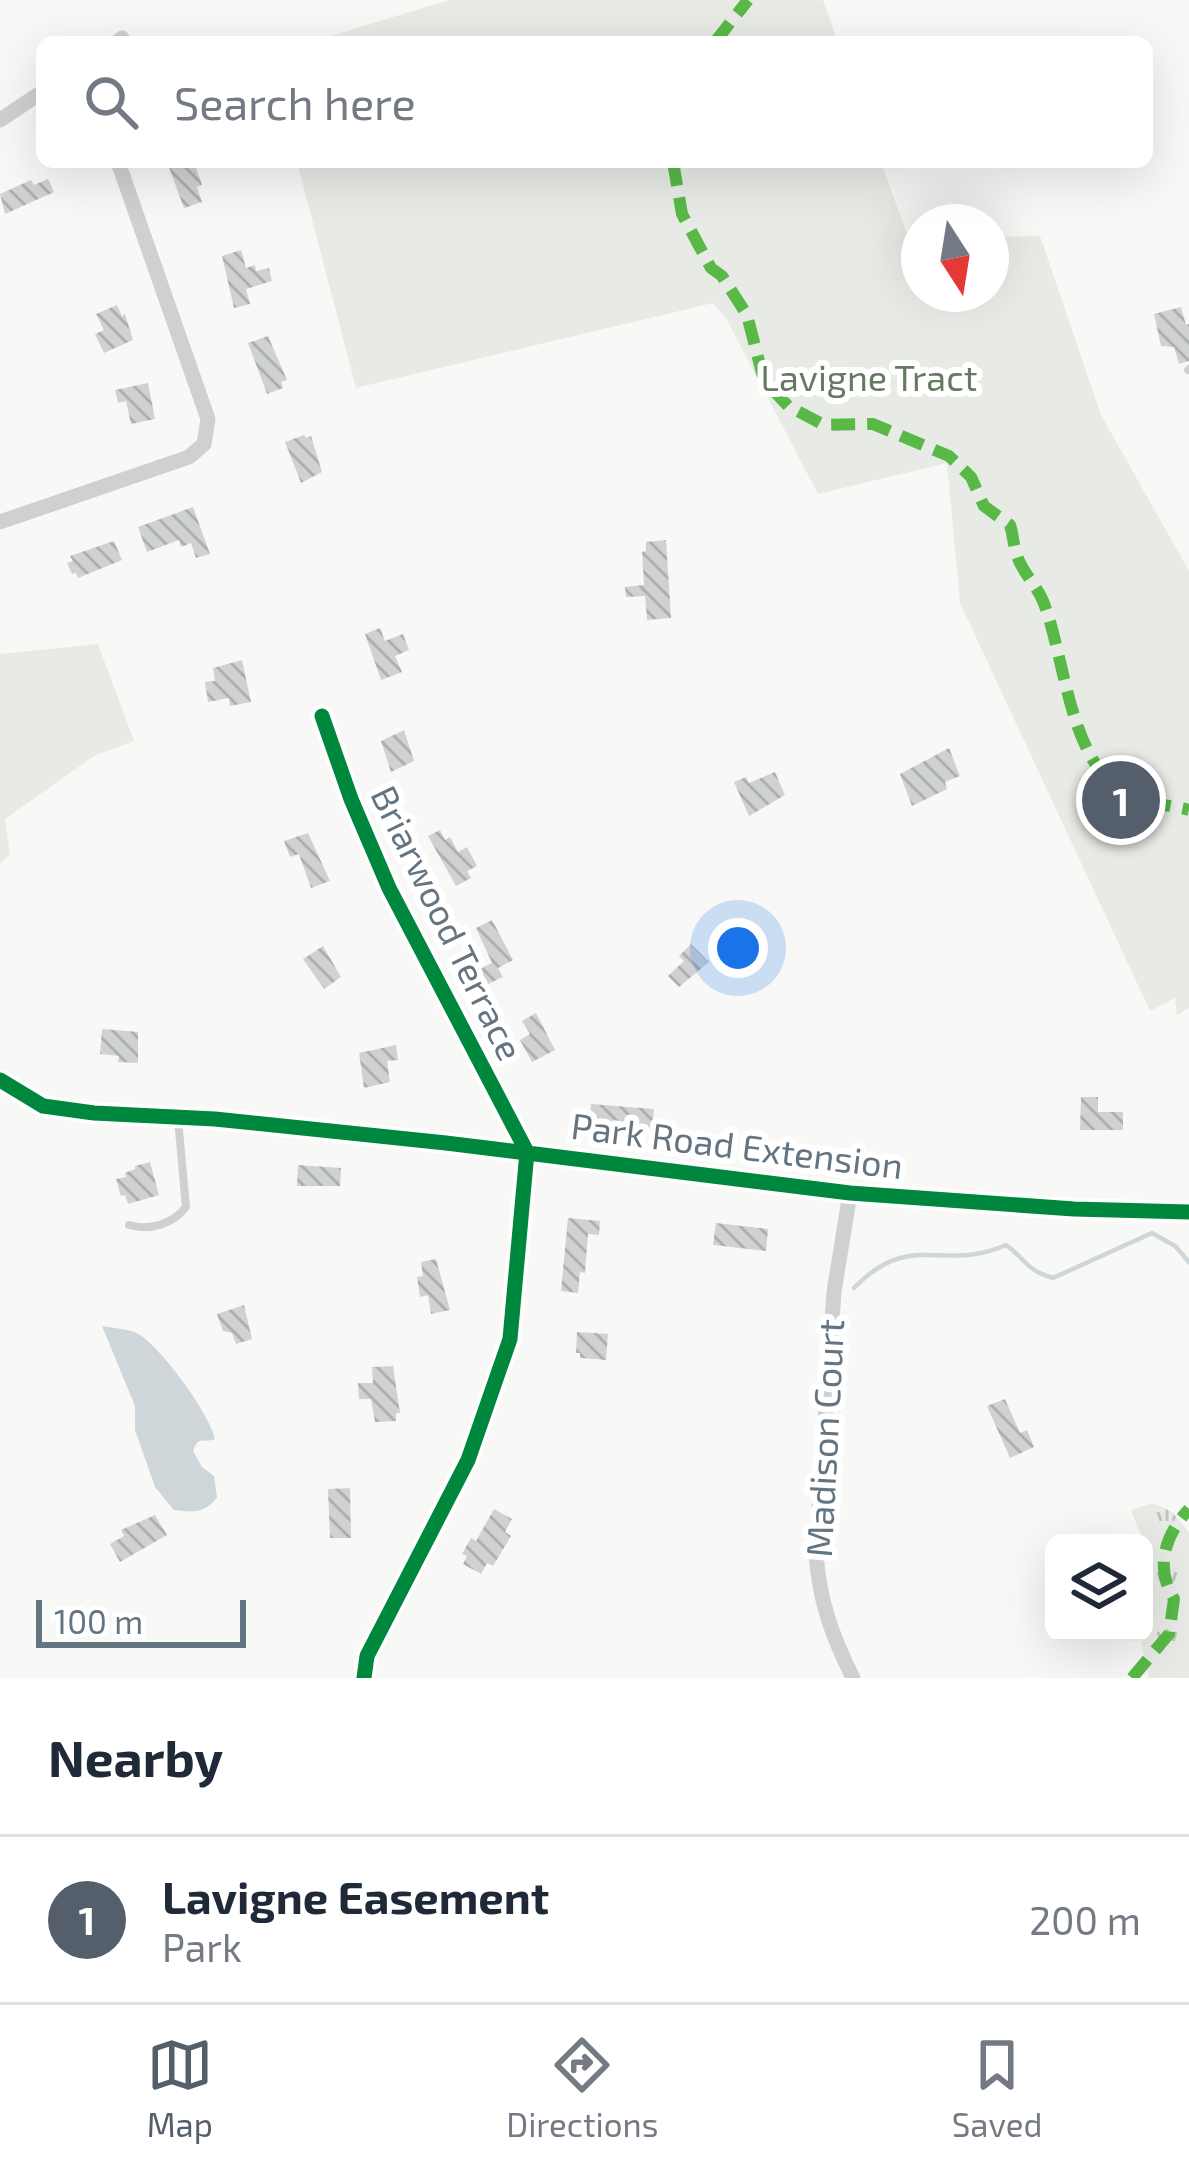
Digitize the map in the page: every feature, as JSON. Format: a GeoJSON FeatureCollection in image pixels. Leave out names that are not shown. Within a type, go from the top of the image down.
{"type":"FeatureCollection","features":[{"type":"Feature","properties":{"kind":"street"},"geometry":{"type":"LineString","coordinates":[[0,120],[36,96]]}},
{"type":"Feature","properties":{"kind":"street"},"geometry":{"type":"LineString","coordinates":[[0,522],[189,457],[204,444],[208,419],[120,168]]}},
{"type":"Feature","properties":{"kind":"street","name":"Briarwood Terrace"},"geometry":{"type":"LineString","coordinates":[[322,716],[389,887],[526,1152]]}},
{"type":"Feature","properties":{"kind":"street","name":"Park Road Extension"},"geometry":{"type":"LineString","coordinates":[[0,1080],[43,1106],[94,1113],[526,1152],[850,1193],[1189,1212]]}},
{"type":"Feature","properties":{"kind":"street"},"geometry":{"type":"LineString","coordinates":[[364,1678],[367,1657],[468,1460],[510,1339],[526,1152]]}},
{"type":"Feature","properties":{"kind":"street","name":"Madison Court"},"geometry":{"type":"LineString","coordinates":[[850,1193],[834,1292],[816,1553],[818,1592],[828,1627],[853,1678]]}},
{"type":"Feature","properties":{"kind":"lane"},"geometry":{"type":"LineString","coordinates":[[129,1225],[151,1228],[187,1207],[178,1117]]}},
{"type":"Feature","properties":{"kind":"green space"},"geometry":{"type":"Polygon","coordinates":[[[449,0],[823,0],[836,36],[331,36],[449,0]]]}},
{"type":"Feature","properties":{"kind":"green space","name":"Lavigne Tract"},"geometry":{"type":"Polygon","coordinates":[[[299,168],[883,168],[901,218],[901,312],[1009,312],[1009,237],[1040,236],[1101,415],[1189,571],[1189,1008],[1177,1015],[1175,998],[1150,1011],[960,603],[947,463],[818,494],[726,318],[713,303],[356,388],[299,168]]]}},
{"type":"Feature","properties":{"kind":"green space"},"geometry":{"type":"Polygon","coordinates":[[[98,644],[134,741],[94,756],[5,819],[10,854],[0,864],[0,654],[98,644]]]}},
{"type":"Feature","properties":{"kind":"green space"},"geometry":{"type":"Polygon","coordinates":[[[1153,1503],[1172,1512],[1189,1532],[1189,1678],[1149,1678],[1141,1642],[1153,1642],[1153,1534],[1140,1534],[1131,1510],[1153,1503]]]}},
{"type":"Feature","properties":{"kind":"shaded area"},"geometry":{"type":"Polygon","coordinates":[[[102,1326],[132,1331],[149,1342],[204,1414],[215,1439],[200,1441],[193,1451],[214,1476],[217,1497],[203,1509],[174,1510],[155,1487],[135,1430],[135,1406],[102,1326]]]}},
{"type":"Feature","properties":{"kind":"building"},"geometry":{"type":"Polygon","coordinates":[[[169,168],[196,168],[202,202],[184,208],[169,168]]]}},
{"type":"Feature","properties":{"kind":"building"},"geometry":{"type":"Polygon","coordinates":[[[48,179],[54,192],[5,214],[0,194],[31,180],[34,185],[48,179]]]}},
{"type":"Feature","properties":{"kind":"building"},"geometry":{"type":"Polygon","coordinates":[[[241,250],[246,268],[269,268],[272,281],[246,289],[250,304],[234,308],[222,256],[241,250]]]}},
{"type":"Feature","properties":{"kind":"building"},"geometry":{"type":"Polygon","coordinates":[[[117,305],[133,340],[104,353],[95,334],[104,330],[96,314],[117,305]]]}},
{"type":"Feature","properties":{"kind":"building"},"geometry":{"type":"Polygon","coordinates":[[[1181,307],[1189,324],[1189,361],[1179,364],[1174,347],[1161,346],[1154,314],[1181,307]]]}},
{"type":"Feature","properties":{"kind":"building"},"geometry":{"type":"Polygon","coordinates":[[[268,336],[287,380],[281,382],[283,388],[267,394],[248,343],[268,336]]]}},
{"type":"Feature","properties":{"kind":"building"},"geometry":{"type":"Polygon","coordinates":[[[148,383],[155,419],[131,424],[126,401],[118,403],[115,390],[148,383]]]}},
{"type":"Feature","properties":{"kind":"building"},"geometry":{"type":"Polygon","coordinates":[[[311,436],[322,472],[301,483],[285,442],[311,436]]]}},
{"type":"Feature","properties":{"kind":"building"},"geometry":{"type":"Polygon","coordinates":[[[193,507],[210,554],[196,558],[191,543],[181,547],[179,540],[147,552],[138,527],[193,507]]]}},
{"type":"Feature","properties":{"kind":"building"},"geometry":{"type":"Polygon","coordinates":[[[666,540],[671,618],[647,620],[645,596],[626,597],[625,587],[644,585],[646,542],[666,540]]]}},
{"type":"Feature","properties":{"kind":"building"},"geometry":{"type":"Polygon","coordinates":[[[114,541],[122,560],[78,578],[72,574],[67,563],[73,561],[70,556],[114,541]]]}},
{"type":"Feature","properties":{"kind":"building"},"geometry":{"type":"Polygon","coordinates":[[[380,628],[385,641],[403,634],[409,650],[395,656],[402,672],[381,680],[365,634],[380,628]]]}},
{"type":"Feature","properties":{"kind":"building"},"geometry":{"type":"Polygon","coordinates":[[[242,660],[251,702],[230,706],[229,698],[208,702],[205,682],[215,681],[213,668],[242,660]]]}},
{"type":"Feature","properties":{"kind":"building"},"geometry":{"type":"Polygon","coordinates":[[[404,730],[414,761],[391,772],[381,741],[404,730]]]}},
{"type":"Feature","properties":{"kind":"building"},"geometry":{"type":"Polygon","coordinates":[[[949,748],[960,776],[945,782],[947,789],[912,806],[900,774],[949,748]]]}},
{"type":"Feature","properties":{"kind":"building"},"geometry":{"type":"Polygon","coordinates":[[[775,772],[785,795],[749,816],[734,782],[746,777],[749,783],[775,772]]]}},
{"type":"Feature","properties":{"kind":"building"},"geometry":{"type":"Polygon","coordinates":[[[440,830],[458,852],[467,847],[477,866],[467,871],[471,878],[456,886],[428,836],[440,830]]]}},
{"type":"Feature","properties":{"kind":"building"},"geometry":{"type":"Polygon","coordinates":[[[308,833],[330,881],[311,888],[299,854],[290,857],[284,841],[308,833]]]}},
{"type":"Feature","properties":{"kind":"building"},"geometry":{"type":"Polygon","coordinates":[[[492,920],[513,960],[498,968],[503,977],[488,984],[480,969],[492,963],[476,928],[492,920]]]}},
{"type":"Feature","properties":{"kind":"building"},"geometry":{"type":"Polygon","coordinates":[[[691,944],[709,962],[679,987],[668,976],[684,961],[679,956],[691,944]]]}},
{"type":"Feature","properties":{"kind":"building"},"geometry":{"type":"Polygon","coordinates":[[[323,946],[341,977],[324,989],[303,959],[323,946]]]}},
{"type":"Feature","properties":{"kind":"building"},"geometry":{"type":"Polygon","coordinates":[[[536,1013],[555,1050],[532,1062],[520,1040],[530,1034],[522,1021],[536,1013]]]}},
{"type":"Feature","properties":{"kind":"building"},"geometry":{"type":"Polygon","coordinates":[[[102,1029],[138,1032],[138,1063],[118,1062],[119,1056],[100,1054],[102,1029]]]}},
{"type":"Feature","properties":{"kind":"building"},"geometry":{"type":"Polygon","coordinates":[[[396,1045],[398,1060],[387,1061],[390,1082],[364,1088],[359,1053],[396,1045]]]}},
{"type":"Feature","properties":{"kind":"building"},"geometry":{"type":"Polygon","coordinates":[[[1081,1097],[1098,1097],[1098,1112],[1123,1112],[1123,1130],[1080,1130],[1081,1097]]]}},
{"type":"Feature","properties":{"kind":"building"},"geometry":{"type":"Polygon","coordinates":[[[591,1104],[654,1109],[652,1129],[590,1121],[591,1104]]]}},
{"type":"Feature","properties":{"kind":"building"},"geometry":{"type":"Polygon","coordinates":[[[150,1162],[159,1195],[128,1204],[116,1179],[150,1162]]]}},
{"type":"Feature","properties":{"kind":"building"},"geometry":{"type":"Polygon","coordinates":[[[298,1165],[341,1168],[340,1186],[297,1186],[298,1165]]]}},
{"type":"Feature","properties":{"kind":"building"},"geometry":{"type":"Polygon","coordinates":[[[568,1218],[600,1221],[599,1235],[588,1234],[578,1293],[561,1291],[568,1218]]]}},
{"type":"Feature","properties":{"kind":"building"},"geometry":{"type":"Polygon","coordinates":[[[716,1223],[768,1229],[766,1251],[713,1245],[716,1223]]]}},
{"type":"Feature","properties":{"kind":"building"},"geometry":{"type":"Polygon","coordinates":[[[436,1259],[450,1310],[431,1314],[428,1295],[420,1297],[417,1277],[423,1276],[421,1262],[436,1259]]]}},
{"type":"Feature","properties":{"kind":"building"},"geometry":{"type":"Polygon","coordinates":[[[244,1305],[252,1339],[236,1344],[232,1333],[223,1331],[217,1314],[244,1305]]]}},
{"type":"Feature","properties":{"kind":"building"},"geometry":{"type":"Polygon","coordinates":[[[577,1332],[608,1334],[606,1360],[580,1358],[577,1332]]]}},
{"type":"Feature","properties":{"kind":"building"},"geometry":{"type":"Polygon","coordinates":[[[393,1366],[400,1413],[396,1421],[375,1422],[371,1399],[359,1399],[358,1383],[373,1383],[372,1367],[393,1366]]]}},
{"type":"Feature","properties":{"kind":"building"},"geometry":{"type":"Polygon","coordinates":[[[1005,1399],[1020,1433],[1027,1430],[1034,1447],[1010,1458],[987,1406],[1005,1399]]]}},
{"type":"Feature","properties":{"kind":"building"},"geometry":{"type":"Polygon","coordinates":[[[350,1488],[351,1538],[330,1538],[328,1489],[350,1488]]]}},
{"type":"Feature","properties":{"kind":"building"},"geometry":{"type":"Polygon","coordinates":[[[494,1509],[512,1519],[505,1532],[511,1536],[493,1566],[487,1563],[481,1574],[463,1564],[467,1556],[462,1554],[471,1538],[476,1541],[494,1509]]]}},
{"type":"Feature","properties":{"kind":"building"},"geometry":{"type":"Polygon","coordinates":[[[155,1515],[167,1535],[120,1562],[110,1544],[124,1536],[121,1530],[155,1515]]]}},
{"type":"Feature","properties":{"kind":"waterway"},"geometry":{"type":"LineString","coordinates":[[854,1288],[893,1260],[964,1255],[1006,1245],[1031,1268],[1053,1278],[1152,1233],[1175,1246],[1189,1262]]}},
{"type":"Feature","properties":{"kind":"marked path"},"geometry":{"type":"LineString","coordinates":[[720,36],[748,0]]}},
{"type":"Feature","properties":{"kind":"marked path"},"geometry":{"type":"LineString","coordinates":[[674,168],[682,214],[711,268],[722,276],[747,315],[762,373],[772,389],[788,406],[824,425],[873,424],[949,456],[971,477],[984,506],[1010,525],[1018,559],[1043,601],[1078,728],[1101,772],[1134,798],[1189,810]]}},
{"type":"Feature","properties":{"kind":"marked path"},"geometry":{"type":"LineString","coordinates":[[1132,1678],[1169,1634],[1174,1599],[1165,1576],[1165,1552],[1173,1530],[1189,1509]]}},
{"type":"Feature","properties":{"kind":"cycle path"},"geometry":{"type":"LineString","coordinates":[[322,716],[389,888],[527,1152],[510,1339],[468,1460],[367,1656],[364,1678]]}},
{"type":"Feature","properties":{"kind":"cycle path"},"geometry":{"type":"LineString","coordinates":[[0,1080],[43,1106],[94,1113],[215,1119],[446,1143],[850,1193],[1189,1212]]}},
{"type":"Feature","properties":{"kind":"place","name":"Lavigne Easement"},"geometry":{"type":"Point","coordinates":[1121,800]}}]}
